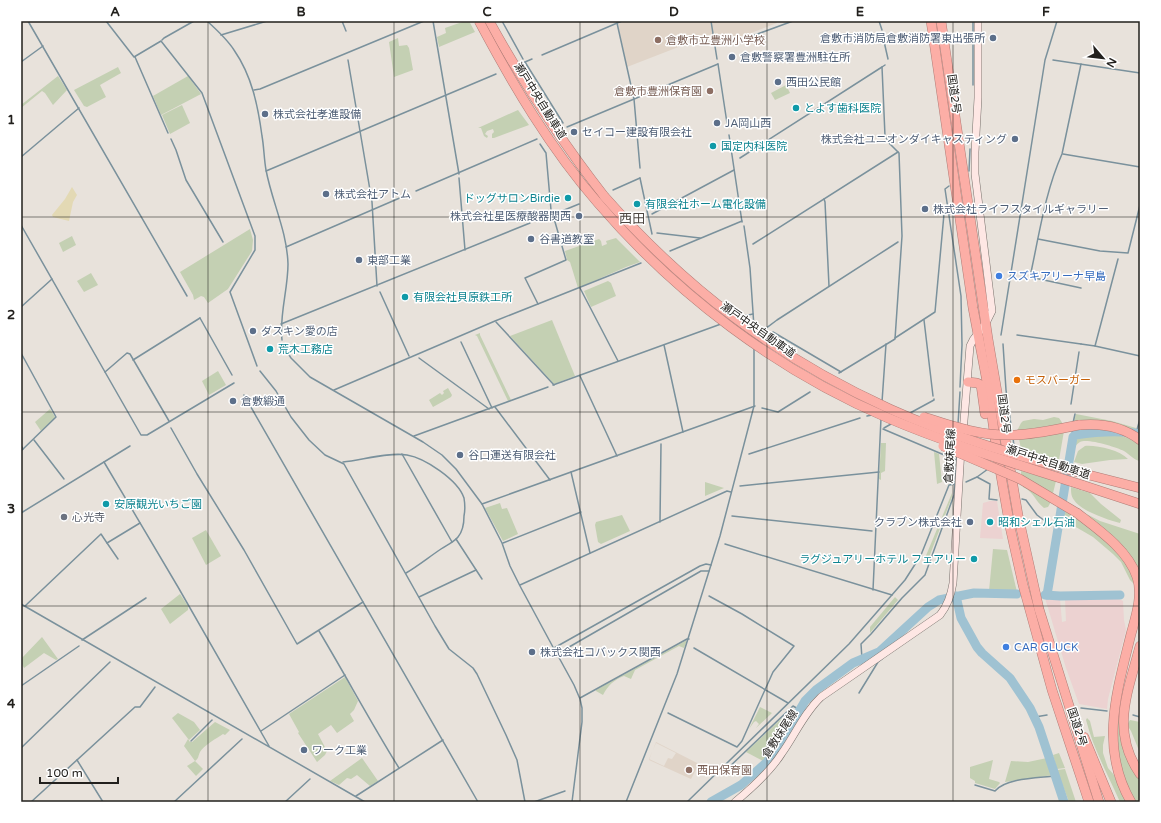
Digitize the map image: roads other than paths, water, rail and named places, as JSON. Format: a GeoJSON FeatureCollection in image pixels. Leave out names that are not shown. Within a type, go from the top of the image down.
{"type":"FeatureCollection","features":[{"type":"Feature","properties":{"kind":"highway","name":"瀬戸中央自動車道"},"geometry":{"type":"LineString","coordinates":[[479,21],[519,93],[556,149],[597,202],[648,257],[698,302],[751,342],[776,359],[829,390],[888,418],[976,451],[1140,504]]}},
{"type":"Feature","properties":{"kind":"highway","name":"瀬戸中央自動車道"},"geometry":{"type":"LineString","coordinates":[[490,21],[527,88],[556,132],[584,170],[629,224],[654,250],[729,314],[780,350],[833,381],[891,409],[948,432],[1026,457],[1140,488]]}},
{"type":"Feature","properties":{"kind":"highway","name":"国道2号"},"geometry":{"type":"LineString","coordinates":[[931,21],[978,334],[1010,527],[1018,564],[1052,690],[1089,802]]}},
{"type":"Feature","properties":{"kind":"highway","name":"国道2号"},"geometry":{"type":"LineString","coordinates":[[941,21],[986,324],[1018,515],[1039,609],[1099,802]]}},
{"type":"Feature","properties":{"kind":"highway"},"geometry":{"type":"LineString","coordinates":[[833,381],[907,411],[953,426],[981,433],[1013,435],[1079,425],[1098,424],[1118,428],[1140,440]]}},
{"type":"Feature","properties":{"kind":"highway"},"geometry":{"type":"LineString","coordinates":[[968,382],[977,383],[980,385],[991,438],[997,453]]}},
{"type":"Feature","properties":{"kind":"highway"},"geometry":{"type":"LineString","coordinates":[[888,418],[909,432],[1020,479],[1077,513],[1114,545],[1130,563],[1138,582],[1138,604],[1114,707],[1113,733],[1114,755],[1120,780],[1130,802]]}},
{"type":"Feature","properties":{"kind":"highway"},"geometry":{"type":"LineString","coordinates":[[1140,646],[1123,718],[1124,732],[1130,755],[1140,774]]}},
{"type":"Feature","properties":{"kind":"highway"},"geometry":{"type":"LineString","coordinates":[[1126,703],[1138,678],[1140,670]]}},
{"type":"Feature","properties":{"kind":"highway"},"geometry":{"type":"LineString","coordinates":[[1060,680],[1110,802]]}},
{"type":"Feature","properties":{"kind":"highway"},"geometry":{"type":"LineString","coordinates":[[1052,690],[1057,713],[1084,802]]}},
{"type":"Feature","properties":{"kind":"main road","name":"倉敷妹尾線"},"geometry":{"type":"LineString","coordinates":[[735,802],[749,791],[778,760],[811,707],[821,697],[940,615],[947,607],[953,583],[970,346],[986,324],[992,311],[975,174],[978,98],[978,21]]}},
{"type":"Feature","properties":{"kind":"waterway"},"geometry":{"type":"LineString","coordinates":[[28,21],[187,296]]}},
{"type":"Feature","properties":{"kind":"waterway"},"geometry":{"type":"LineString","coordinates":[[106,21],[134,57],[161,41],[202,93],[255,236],[255,250],[230,292],[257,366]]}},
{"type":"Feature","properties":{"kind":"waterway"},"geometry":{"type":"LineString","coordinates":[[162,40],[194,21]]}},
{"type":"Feature","properties":{"kind":"waterway"},"geometry":{"type":"LineString","coordinates":[[207,21],[218,31],[234,50],[250,81],[256,102],[263,140],[266,170],[287,252],[288,274],[281,331],[282,340]]}},
{"type":"Feature","properties":{"kind":"waterway"},"geometry":{"type":"LineString","coordinates":[[221,35],[267,21]]}},
{"type":"Feature","properties":{"kind":"waterway"},"geometry":{"type":"LineString","coordinates":[[342,21],[346,31]]}},
{"type":"Feature","properties":{"kind":"waterway"},"geometry":{"type":"LineString","coordinates":[[254,90],[260,89],[424,21]]}},
{"type":"Feature","properties":{"kind":"waterway"},"geometry":{"type":"LineString","coordinates":[[433,21],[459,174]]}},
{"type":"Feature","properties":{"kind":"waterway"},"geometry":{"type":"LineString","coordinates":[[502,21],[523,59]]}},
{"type":"Feature","properties":{"kind":"waterway"},"geometry":{"type":"LineString","coordinates":[[542,55],[622,21]]}},
{"type":"Feature","properties":{"kind":"waterway"},"geometry":{"type":"LineString","coordinates":[[711,21],[717,59]]}},
{"type":"Feature","properties":{"kind":"waterway"},"geometry":{"type":"LineString","coordinates":[[741,40],[793,21]]}},
{"type":"Feature","properties":{"kind":"waterway"},"geometry":{"type":"LineString","coordinates":[[879,21],[882,30]]}},
{"type":"Feature","properties":{"kind":"waterway"},"geometry":{"type":"LineString","coordinates":[[973,21],[973,85]]}},
{"type":"Feature","properties":{"kind":"waterway"},"geometry":{"type":"LineString","coordinates":[[1001,335],[1045,60],[1057,21]]}},
{"type":"Feature","properties":{"kind":"waterway"},"geometry":{"type":"LineString","coordinates":[[617,23],[634,99],[640,168]]}},
{"type":"Feature","properties":{"kind":"waterway"},"geometry":{"type":"LineString","coordinates":[[883,37],[888,59]]}},
{"type":"Feature","properties":{"kind":"waterway"},"geometry":{"type":"LineString","coordinates":[[21,62],[43,46]]}},
{"type":"Feature","properties":{"kind":"waterway"},"geometry":{"type":"LineString","coordinates":[[135,57],[168,133]]}},
{"type":"Feature","properties":{"kind":"waterway"},"geometry":{"type":"LineString","coordinates":[[525,62],[532,59]]}},
{"type":"Feature","properties":{"kind":"waterway"},"geometry":{"type":"LineString","coordinates":[[348,60],[372,202],[377,286]]}},
{"type":"Feature","properties":{"kind":"waterway"},"geometry":{"type":"LineString","coordinates":[[1053,60],[1140,73]]}},
{"type":"Feature","properties":{"kind":"waterway"},"geometry":{"type":"LineString","coordinates":[[525,62],[563,123]]}},
{"type":"Feature","properties":{"kind":"waterway"},"geometry":{"type":"LineString","coordinates":[[718,64],[727,123]]}},
{"type":"Feature","properties":{"kind":"waterway"},"geometry":{"type":"LineString","coordinates":[[567,127],[718,64]]}},
{"type":"Feature","properties":{"kind":"waterway"},"geometry":{"type":"LineString","coordinates":[[1081,64],[1062,154],[1051,183],[1030,277],[1081,288]]}},
{"type":"Feature","properties":{"kind":"waterway"},"geometry":{"type":"LineString","coordinates":[[839,373],[895,339],[902,236],[899,153],[889,143],[885,136],[882,67],[885,65]]}},
{"type":"Feature","properties":{"kind":"waterway"},"geometry":{"type":"LineString","coordinates":[[740,158],[882,67]]}},
{"type":"Feature","properties":{"kind":"waterway"},"geometry":{"type":"LineString","coordinates":[[266,171],[496,74]]}},
{"type":"Feature","properties":{"kind":"waterway"},"geometry":{"type":"LineString","coordinates":[[21,157],[79,108]]}},
{"type":"Feature","properties":{"kind":"waterway"},"geometry":{"type":"LineString","coordinates":[[729,135],[742,222]]}},
{"type":"Feature","properties":{"kind":"waterway"},"geometry":{"type":"LineString","coordinates":[[171,139],[186,180],[223,242]]}},
{"type":"Feature","properties":{"kind":"waterway"},"geometry":{"type":"LineString","coordinates":[[416,191],[537,139]]}},
{"type":"Feature","properties":{"kind":"waterway"},"geometry":{"type":"LineString","coordinates":[[540,144],[546,153],[551,210]]}},
{"type":"Feature","properties":{"kind":"waterway"},"geometry":{"type":"LineString","coordinates":[[969,171],[970,149]]}},
{"type":"Feature","properties":{"kind":"waterway"},"geometry":{"type":"LineString","coordinates":[[753,244],[898,152]]}},
{"type":"Feature","properties":{"kind":"waterway"},"geometry":{"type":"LineString","coordinates":[[1063,154],[1140,167]]}},
{"type":"Feature","properties":{"kind":"waterway"},"geometry":{"type":"LineString","coordinates":[[652,214],[734,170]]}},
{"type":"Feature","properties":{"kind":"waterway"},"geometry":{"type":"LineString","coordinates":[[459,178],[465,250]]}},
{"type":"Feature","properties":{"kind":"waterway"},"geometry":{"type":"LineString","coordinates":[[640,178],[652,234]]}},
{"type":"Feature","properties":{"kind":"waterway"},"geometry":{"type":"LineString","coordinates":[[613,190],[640,178]]}},
{"type":"Feature","properties":{"kind":"waterway"},"geometry":{"type":"LineString","coordinates":[[949,186],[945,189],[961,296],[962,345],[960,387]]}},
{"type":"Feature","properties":{"kind":"waterway"},"geometry":{"type":"LineString","coordinates":[[286,247],[402,197]]}},
{"type":"Feature","properties":{"kind":"waterway"},"geometry":{"type":"LineString","coordinates":[[824,199],[829,286]]}},
{"type":"Feature","properties":{"kind":"waterway"},"geometry":{"type":"LineString","coordinates":[[552,215],[579,204]]}},
{"type":"Feature","properties":{"kind":"waterway"},"geometry":{"type":"LineString","coordinates":[[1038,239],[1100,251],[1128,253],[1140,205]]}},
{"type":"Feature","properties":{"kind":"waterway"},"geometry":{"type":"LineString","coordinates":[[895,338],[935,312],[944,214],[949,212]]}},
{"type":"Feature","properties":{"kind":"waterway"},"geometry":{"type":"LineString","coordinates":[[538,304],[525,278],[566,260],[553,215]]}},
{"type":"Feature","properties":{"kind":"waterway"},"geometry":{"type":"LineString","coordinates":[[670,251],[742,221]]}},
{"type":"Feature","properties":{"kind":"waterway"},"geometry":{"type":"LineString","coordinates":[[281,324],[530,223]]}},
{"type":"Feature","properties":{"kind":"waterway"},"geometry":{"type":"LineString","coordinates":[[21,225],[141,435],[147,435],[234,383]]}},
{"type":"Feature","properties":{"kind":"waterway"},"geometry":{"type":"LineString","coordinates":[[744,226],[750,268],[754,327]]}},
{"type":"Feature","properties":{"kind":"waterway"},"geometry":{"type":"LineString","coordinates":[[657,233],[700,238]]}},
{"type":"Feature","properties":{"kind":"waterway"},"geometry":{"type":"LineString","coordinates":[[761,332],[777,320],[898,242]]}},
{"type":"Feature","properties":{"kind":"waterway"},"geometry":{"type":"LineString","coordinates":[[1081,344],[1095,346],[1118,259]]}},
{"type":"Feature","properties":{"kind":"waterway"},"geometry":{"type":"LineString","coordinates":[[334,390],[495,321],[641,263]]}},
{"type":"Feature","properties":{"kind":"waterway"},"geometry":{"type":"LineString","coordinates":[[21,307],[52,279]]}},
{"type":"Feature","properties":{"kind":"waterway"},"geometry":{"type":"LineString","coordinates":[[580,288],[618,361]]}},
{"type":"Feature","properties":{"kind":"waterway"},"geometry":{"type":"LineString","coordinates":[[380,292],[409,356]]}},
{"type":"Feature","properties":{"kind":"waterway"},"geometry":{"type":"LineString","coordinates":[[739,317],[753,314]]}},
{"type":"Feature","properties":{"kind":"waterway"},"geometry":{"type":"LineString","coordinates":[[200,318],[232,375]]}},
{"type":"Feature","properties":{"kind":"waterway"},"geometry":{"type":"LineString","coordinates":[[133,360],[200,318]]}},
{"type":"Feature","properties":{"kind":"waterway"},"geometry":{"type":"LineString","coordinates":[[924,320],[933,396]]}},
{"type":"Feature","properties":{"kind":"waterway"},"geometry":{"type":"LineString","coordinates":[[496,322],[554,385]]}},
{"type":"Feature","properties":{"kind":"waterway"},"geometry":{"type":"LineString","coordinates":[[553,385],[721,324]]}},
{"type":"Feature","properties":{"kind":"waterway"},"geometry":{"type":"LineString","coordinates":[[773,332],[841,372]]}},
{"type":"Feature","properties":{"kind":"waterway"},"geometry":{"type":"LineString","coordinates":[[1017,335],[1081,344]]}},
{"type":"Feature","properties":{"kind":"waterway"},"geometry":{"type":"LineString","coordinates":[[461,342],[492,408]]}},
{"type":"Feature","properties":{"kind":"waterway"},"geometry":{"type":"LineString","coordinates":[[882,402],[886,344]]}},
{"type":"Feature","properties":{"kind":"waterway"},"geometry":{"type":"LineString","coordinates":[[1003,344],[1006,390],[1012,432]]}},
{"type":"Feature","properties":{"kind":"waterway"},"geometry":{"type":"LineString","coordinates":[[664,345],[683,432]]}},
{"type":"Feature","properties":{"kind":"waterway"},"geometry":{"type":"LineString","coordinates":[[1095,346],[1140,356]]}},
{"type":"Feature","properties":{"kind":"waterway"},"geometry":{"type":"LineString","coordinates":[[284,347],[291,358],[310,377],[423,442],[442,455],[456,469],[482,504],[502,543],[510,566],[554,649]]}},
{"type":"Feature","properties":{"kind":"waterway"},"geometry":{"type":"LineString","coordinates":[[626,802],[677,674],[720,536],[754,406],[754,347]]}},
{"type":"Feature","properties":{"kind":"waterway"},"geometry":{"type":"LineString","coordinates":[[1071,404],[1079,352]]}},
{"type":"Feature","properties":{"kind":"waterway"},"geometry":{"type":"LineString","coordinates":[[21,353],[56,417],[21,451]]}},
{"type":"Feature","properties":{"kind":"waterway"},"geometry":{"type":"LineString","coordinates":[[105,372],[127,353],[130,354],[169,421]]}},
{"type":"Feature","properties":{"kind":"waterway"},"geometry":{"type":"LineString","coordinates":[[419,358],[489,409]]}},
{"type":"Feature","properties":{"kind":"waterway"},"geometry":{"type":"LineString","coordinates":[[260,371],[276,391],[291,417],[309,440],[325,455],[344,464],[449,649],[473,668],[477,674],[517,760],[525,802]]}},
{"type":"Feature","properties":{"kind":"waterway"},"geometry":{"type":"LineString","coordinates":[[580,376],[617,456]]}},
{"type":"Feature","properties":{"kind":"waterway"},"geometry":{"type":"LineString","coordinates":[[414,436],[548,387]]}},
{"type":"Feature","properties":{"kind":"waterway"},"geometry":{"type":"LineString","coordinates":[[762,408],[778,412],[810,392]]}},
{"type":"Feature","properties":{"kind":"waterway"},"geometry":{"type":"LineString","coordinates":[[958,424],[960,392]]}},
{"type":"Feature","properties":{"kind":"waterway"},"geometry":{"type":"LineString","coordinates":[[244,395],[478,802]]}},
{"type":"Feature","properties":{"kind":"waterway"},"geometry":{"type":"LineString","coordinates":[[910,413],[934,399]]}},
{"type":"Feature","properties":{"kind":"waterway"},"geometry":{"type":"LineString","coordinates":[[482,504],[755,406]]}},
{"type":"Feature","properties":{"kind":"waterway"},"geometry":{"type":"LineString","coordinates":[[495,407],[550,480]]}},
{"type":"Feature","properties":{"kind":"waterway"},"geometry":{"type":"LineString","coordinates":[[1073,423],[1075,414]]}},
{"type":"Feature","properties":{"kind":"waterway"},"geometry":{"type":"LineString","coordinates":[[867,416],[872,415]]}},
{"type":"Feature","properties":{"kind":"waterway"},"geometry":{"type":"LineString","coordinates":[[749,454],[860,418]]}},
{"type":"Feature","properties":{"kind":"waterway"},"geometry":{"type":"LineString","coordinates":[[873,590],[881,418]]}},
{"type":"Feature","properties":{"kind":"waterway"},"geometry":{"type":"LineString","coordinates":[[1136,433],[1140,419]]}},
{"type":"Feature","properties":{"kind":"waterway"},"geometry":{"type":"LineString","coordinates":[[884,428],[891,424]]}},
{"type":"Feature","properties":{"kind":"waterway"},"geometry":{"type":"LineString","coordinates":[[171,428],[197,474],[244,550],[297,644],[363,602]]}},
{"type":"Feature","properties":{"kind":"waterway"},"geometry":{"type":"LineString","coordinates":[[883,429],[956,460]]}},
{"type":"Feature","properties":{"kind":"waterway"},"geometry":{"type":"LineString","coordinates":[[1072,429],[1073,437]]}},
{"type":"Feature","properties":{"kind":"waterway"},"geometry":{"type":"LineString","coordinates":[[1047,595],[1073,437],[1075,435],[1108,432],[1140,434]]}},
{"type":"Feature","properties":{"kind":"waterway"},"geometry":{"type":"LineString","coordinates":[[1013,437],[1014,447]]}},
{"type":"Feature","properties":{"kind":"waterway"},"geometry":{"type":"LineString","coordinates":[[34,440],[64,479]]}},
{"type":"Feature","properties":{"kind":"waterway"},"geometry":{"type":"LineString","coordinates":[[660,522],[661,444]]}},
{"type":"Feature","properties":{"kind":"waterway"},"geometry":{"type":"LineString","coordinates":[[21,445],[23,449]]}},
{"type":"Feature","properties":{"kind":"waterway"},"geometry":{"type":"LineString","coordinates":[[21,513],[130,446]]}},
{"type":"Feature","properties":{"kind":"waterway"},"geometry":{"type":"LineString","coordinates":[[402,454],[452,542]]}},
{"type":"Feature","properties":{"kind":"waterway"},"geometry":{"type":"LineString","coordinates":[[343,462],[384,455],[407,455],[423,460],[431,465],[448,477],[461,491],[464,498],[465,507],[460,535],[406,573]]}},
{"type":"Feature","properties":{"kind":"waterway"},"geometry":{"type":"LineString","coordinates":[[862,659],[861,644],[902,598],[925,575],[954,495],[957,456]]}},
{"type":"Feature","properties":{"kind":"waterway"},"geometry":{"type":"LineString","coordinates":[[104,462],[269,746]]}},
{"type":"Feature","properties":{"kind":"waterway"},"geometry":{"type":"LineString","coordinates":[[977,477],[988,469]]}},
{"type":"Feature","properties":{"kind":"waterway"},"geometry":{"type":"LineString","coordinates":[[571,472],[590,553]]}},
{"type":"Feature","properties":{"kind":"waterway"},"geometry":{"type":"LineString","coordinates":[[740,486],[879,472]]}},
{"type":"Feature","properties":{"kind":"waterway"},"geometry":{"type":"LineString","coordinates":[[966,482],[977,477],[990,484],[989,499],[997,500]]}},
{"type":"Feature","properties":{"kind":"waterway"},"geometry":{"type":"LineString","coordinates":[[687,802],[849,644],[905,580],[921,555],[949,485],[956,484]]}},
{"type":"Feature","properties":{"kind":"waterway"},"geometry":{"type":"LineString","coordinates":[[520,585],[727,491],[731,492]]}},
{"type":"Feature","properties":{"kind":"waterway"},"geometry":{"type":"LineString","coordinates":[[1022,499],[1026,500],[1037,515],[1049,524]]}},
{"type":"Feature","properties":{"kind":"waterway"},"geometry":{"type":"LineString","coordinates":[[503,543],[581,512]]}},
{"type":"Feature","properties":{"kind":"waterway"},"geometry":{"type":"LineString","coordinates":[[732,516],[872,531]]}},
{"type":"Feature","properties":{"kind":"waterway"},"geometry":{"type":"LineString","coordinates":[[25,606],[101,534],[107,543],[140,523]]}},
{"type":"Feature","properties":{"kind":"waterway"},"geometry":{"type":"LineString","coordinates":[[456,539],[482,579]]}},
{"type":"Feature","properties":{"kind":"waterway"},"geometry":{"type":"LineString","coordinates":[[107,543],[118,559]]}},
{"type":"Feature","properties":{"kind":"waterway"},"geometry":{"type":"LineString","coordinates":[[725,544],[892,595]]}},
{"type":"Feature","properties":{"kind":"waterway"},"geometry":{"type":"LineString","coordinates":[[554,648],[700,566],[706,564],[711,565]]}},
{"type":"Feature","properties":{"kind":"waterway"},"geometry":{"type":"LineString","coordinates":[[419,597],[476,570]]}},
{"type":"Feature","properties":{"kind":"waterway"},"geometry":{"type":"LineString","coordinates":[[557,654],[701,571],[709,571]]}},
{"type":"Feature","properties":{"kind":"waterway"},"geometry":{"type":"LineString","coordinates":[[711,802],[741,785],[767,762],[777,749],[805,701],[816,690],[853,663],[879,652],[928,607],[939,600],[974,593],[1017,594]]}},
{"type":"Feature","properties":{"kind":"waterway"},"geometry":{"type":"LineString","coordinates":[[1045,595],[1120,595]]}},
{"type":"Feature","properties":{"kind":"waterway"},"geometry":{"type":"LineString","coordinates":[[668,713],[737,747],[742,741],[773,672],[794,646],[742,614],[709,596]]}},
{"type":"Feature","properties":{"kind":"waterway"},"geometry":{"type":"LineString","coordinates":[[956,596],[961,618],[977,647],[1010,678],[1030,708],[1039,727],[1064,802]]}},
{"type":"Feature","properties":{"kind":"waterway"},"geometry":{"type":"LineString","coordinates":[[82,640],[146,598]]}},
{"type":"Feature","properties":{"kind":"waterway"},"geometry":{"type":"LineString","coordinates":[[21,604],[365,802]]}},
{"type":"Feature","properties":{"kind":"waterway"},"geometry":{"type":"LineString","coordinates":[[319,631],[399,768]]}},
{"type":"Feature","properties":{"kind":"waterway"},"geometry":{"type":"LineString","coordinates":[[580,698],[689,639]]}},
{"type":"Feature","properties":{"kind":"waterway"},"geometry":{"type":"LineString","coordinates":[[21,686],[79,646]]}},
{"type":"Feature","properties":{"kind":"waterway"},"geometry":{"type":"LineString","coordinates":[[694,648],[788,703]]}},
{"type":"Feature","properties":{"kind":"waterway"},"geometry":{"type":"LineString","coordinates":[[557,654],[574,685],[582,708],[582,722],[572,802]]}},
{"type":"Feature","properties":{"kind":"waterway"},"geometry":{"type":"LineString","coordinates":[[859,693],[882,658]]}},
{"type":"Feature","properties":{"kind":"waterway"},"geometry":{"type":"LineString","coordinates":[[21,748],[110,662]]}},
{"type":"Feature","properties":{"kind":"waterway"},"geometry":{"type":"LineString","coordinates":[[261,731],[345,675]]}},
{"type":"Feature","properties":{"kind":"waterway"},"geometry":{"type":"LineString","coordinates":[[31,802],[135,707],[140,707],[155,687]]}},
{"type":"Feature","properties":{"kind":"waterway"},"geometry":{"type":"LineString","coordinates":[[725,771],[793,706],[800,710]]}},
{"type":"Feature","properties":{"kind":"waterway"},"geometry":{"type":"LineString","coordinates":[[1081,708],[1107,711]]}},
{"type":"Feature","properties":{"kind":"waterway"},"geometry":{"type":"LineString","coordinates":[[1035,717],[1047,715]]}},
{"type":"Feature","properties":{"kind":"waterway"},"geometry":{"type":"LineString","coordinates":[[1133,715],[1140,717]]}},
{"type":"Feature","properties":{"kind":"waterway"},"geometry":{"type":"LineString","coordinates":[[191,741],[212,720]]}},
{"type":"Feature","properties":{"kind":"waterway"},"geometry":{"type":"LineString","coordinates":[[174,802],[242,739]]}},
{"type":"Feature","properties":{"kind":"waterway"},"geometry":{"type":"LineString","coordinates":[[356,796],[443,740]]}},
{"type":"Feature","properties":{"kind":"waterway"},"geometry":{"type":"LineString","coordinates":[[77,760],[103,802]]}},
{"type":"Feature","properties":{"kind":"waterway"},"geometry":{"type":"LineString","coordinates":[[975,785],[995,791],[1007,783],[1014,781],[1054,776]]}},
{"type":"Feature","properties":{"kind":"waterway"},"geometry":{"type":"LineString","coordinates":[[285,802],[310,779]]}},
{"type":"Feature","properties":{"kind":"waterway"},"geometry":{"type":"LineString","coordinates":[[534,802],[565,791]]}},
{"type":"Feature","properties":{"kind":"place","name":"倉敷市消防局倉敷消防署東出張所"},"geometry":{"type":"Point","coordinates":[993,38]}},
{"type":"Feature","properties":{"kind":"place","name":"倉敷市立豊洲小学校"},"geometry":{"type":"Point","coordinates":[658,40]}},
{"type":"Feature","properties":{"kind":"place","name":"倉敷警察署豊洲駐在所"},"geometry":{"type":"Point","coordinates":[732,57]}},
{"type":"Feature","properties":{"kind":"place","name":"西田公民館"},"geometry":{"type":"Point","coordinates":[778,82]}},
{"type":"Feature","properties":{"kind":"place","name":"倉敷市豊洲保育園"},"geometry":{"type":"Point","coordinates":[710,91]}},
{"type":"Feature","properties":{"kind":"place","name":"とよす歯科医院"},"geometry":{"type":"Point","coordinates":[796,108]}},
{"type":"Feature","properties":{"kind":"place","name":"株式会社孝進設備"},"geometry":{"type":"Point","coordinates":[265,114]}},
{"type":"Feature","properties":{"kind":"place","name":"JA岡山西"},"geometry":{"type":"Point","coordinates":[717,123]}},
{"type":"Feature","properties":{"kind":"place","name":"セイコー建設有限会社"},"geometry":{"type":"Point","coordinates":[574,132]}},
{"type":"Feature","properties":{"kind":"place","name":"株式会社ユニオンダイキャスティング"},"geometry":{"type":"Point","coordinates":[1015,139]}},
{"type":"Feature","properties":{"kind":"place","name":"国定内科医院"},"geometry":{"type":"Point","coordinates":[713,146]}},
{"type":"Feature","properties":{"kind":"place","name":"株式会社アトム"},"geometry":{"type":"Point","coordinates":[326,194]}},
{"type":"Feature","properties":{"kind":"place","name":"ドッグサロンBirdie"},"geometry":{"type":"Point","coordinates":[568,198]}},
{"type":"Feature","properties":{"kind":"place","name":"有限会社ホーム電化設備"},"geometry":{"type":"Point","coordinates":[637,204]}},
{"type":"Feature","properties":{"kind":"place","name":"株式会社ライフスタイルギャラリー"},"geometry":{"type":"Point","coordinates":[925,209]}},
{"type":"Feature","properties":{"kind":"place","name":"株式会社星医療酸器関西"},"geometry":{"type":"Point","coordinates":[579,216]}},
{"type":"Feature","properties":{"kind":"place","name":"谷書道教室"},"geometry":{"type":"Point","coordinates":[531,239]}},
{"type":"Feature","properties":{"kind":"place","name":"東部工業"},"geometry":{"type":"Point","coordinates":[359,260]}},
{"type":"Feature","properties":{"kind":"place","name":"スズキアリーナ早島"},"geometry":{"type":"Point","coordinates":[999,276]}},
{"type":"Feature","properties":{"kind":"place","name":"有限会社貝原鉄工所"},"geometry":{"type":"Point","coordinates":[405,297]}},
{"type":"Feature","properties":{"kind":"place","name":"ダスキン愛の店"},"geometry":{"type":"Point","coordinates":[253,331]}},
{"type":"Feature","properties":{"kind":"place","name":"荒木工務店"},"geometry":{"type":"Point","coordinates":[270,349]}},
{"type":"Feature","properties":{"kind":"place","name":"モスバーガー"},"geometry":{"type":"Point","coordinates":[1017,380]}},
{"type":"Feature","properties":{"kind":"place","name":"倉敷緞通"},"geometry":{"type":"Point","coordinates":[233,401]}},
{"type":"Feature","properties":{"kind":"place","name":"谷口運送有限会社"},"geometry":{"type":"Point","coordinates":[460,455]}},
{"type":"Feature","properties":{"kind":"place","name":"安原観光いちご園"},"geometry":{"type":"Point","coordinates":[106,504]}},
{"type":"Feature","properties":{"kind":"place","name":"心光寺"},"geometry":{"type":"Point","coordinates":[64,517]}},
{"type":"Feature","properties":{"kind":"place","name":"クラブン株式会社"},"geometry":{"type":"Point","coordinates":[970,522]}},
{"type":"Feature","properties":{"kind":"place","name":"昭和シェル石油"},"geometry":{"type":"Point","coordinates":[990,522]}},
{"type":"Feature","properties":{"kind":"place","name":"ラグジュアリーホテル フェアリー"},"geometry":{"type":"Point","coordinates":[974,559]}},
{"type":"Feature","properties":{"kind":"place","name":"CAR GLUCK"},"geometry":{"type":"Point","coordinates":[1006,647]}},
{"type":"Feature","properties":{"kind":"place","name":"株式会社コバックス関西"},"geometry":{"type":"Point","coordinates":[532,652]}},
{"type":"Feature","properties":{"kind":"place","name":"ワーク工業"},"geometry":{"type":"Point","coordinates":[304,750]}},
{"type":"Feature","properties":{"kind":"place","name":"西田保育園"},"geometry":{"type":"Point","coordinates":[689,770]}},
{"type":"Feature","properties":{"kind":"district","name":"西田"},"geometry":{"type":"Point","coordinates":[632,219]}}]}
